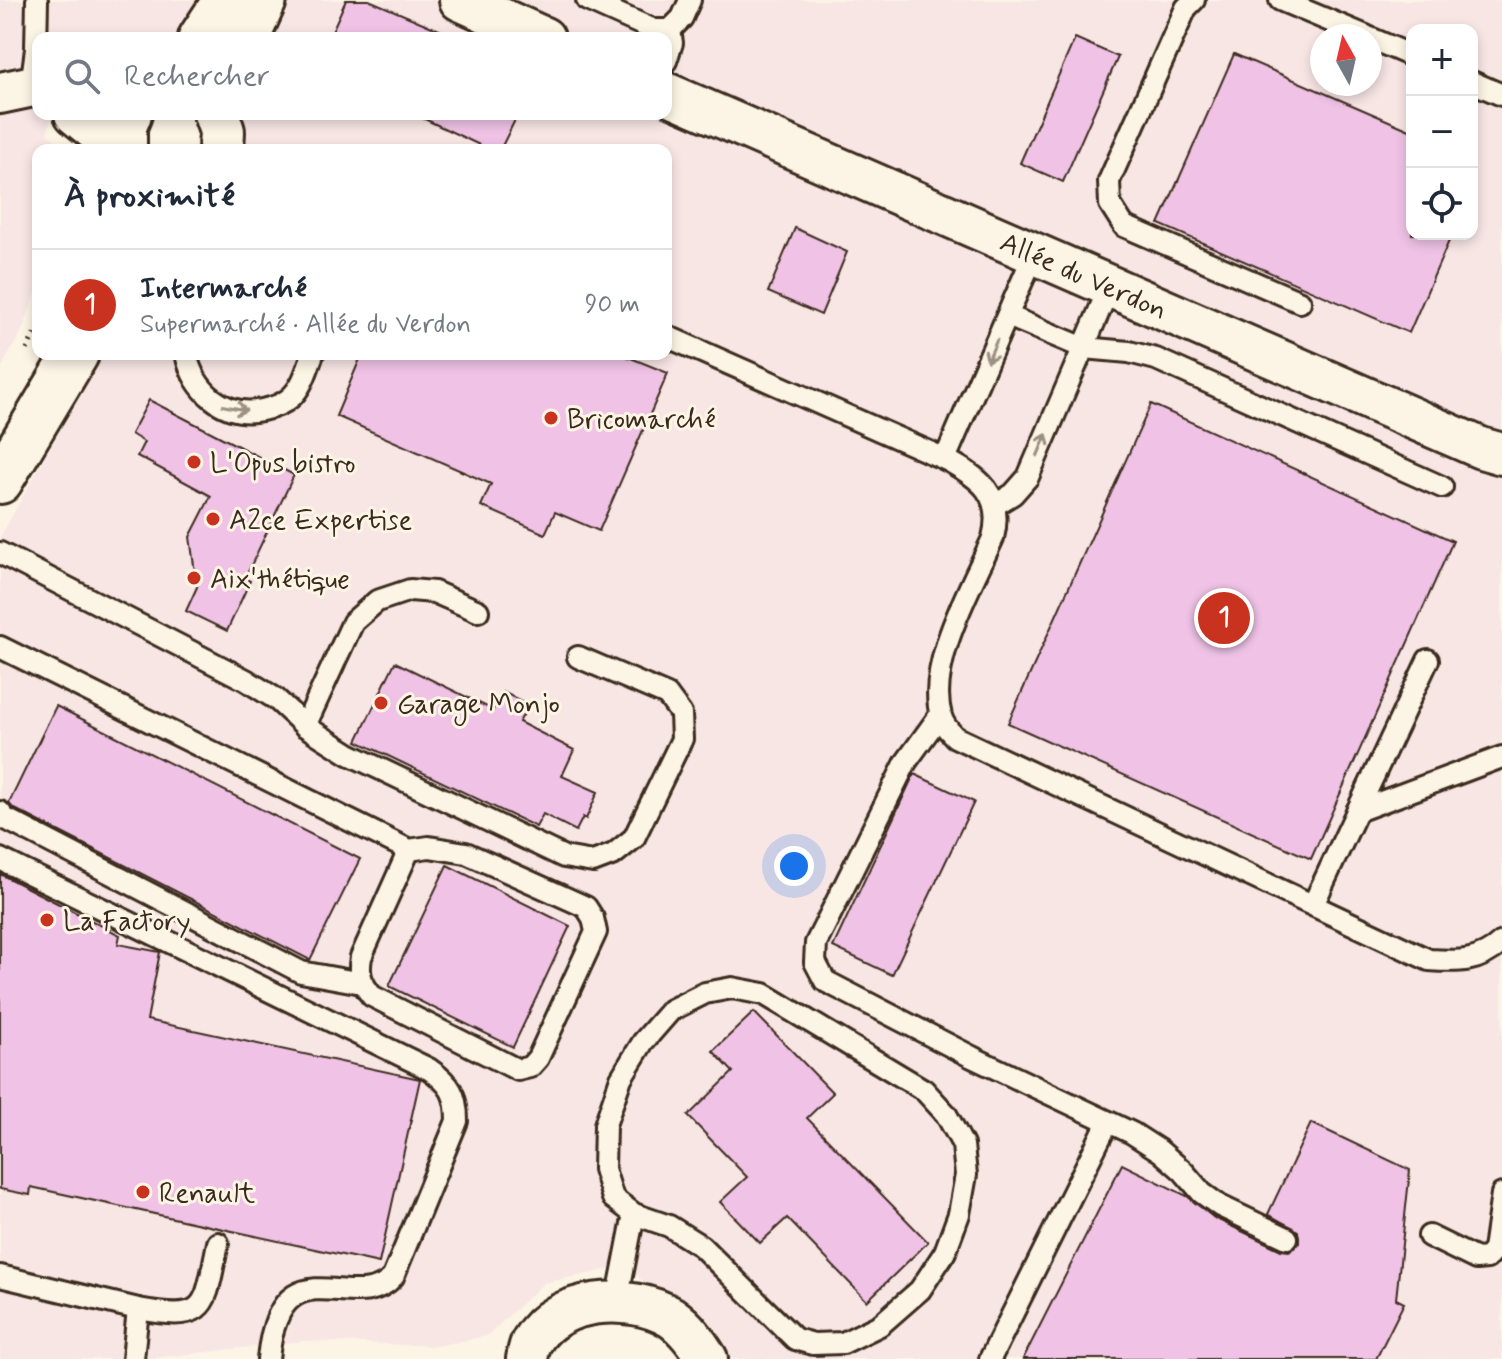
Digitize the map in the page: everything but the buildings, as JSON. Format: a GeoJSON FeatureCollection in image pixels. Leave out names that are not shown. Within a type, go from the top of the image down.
{"type":"FeatureCollection","features":[{"type":"Feature","properties":{"kind":"main road"},"geometry":{"type":"LineString","coordinates":[[205,32],[226,0]]}},
{"type":"Feature","properties":{"kind":"main road"},"geometry":{"type":"LineString","coordinates":[[250,32],[264,0]]}},
{"type":"Feature","properties":{"kind":"main road"},"geometry":{"type":"LineString","coordinates":[[122,144],[126,120]]}},
{"type":"Feature","properties":{"kind":"main road"},"geometry":{"type":"LineString","coordinates":[[0,481],[50,360]]}},
{"type":"Feature","properties":{"kind":"main road"},"geometry":{"type":"LineString","coordinates":[[0,481],[72,360]]}},
{"type":"Feature","properties":{"kind":"street"},"geometry":{"type":"LineString","coordinates":[[460,0],[531,32]]}},
{"type":"Feature","properties":{"kind":"street","name":"Allée du Verdon"},"geometry":{"type":"LineString","coordinates":[[672,96],[1109,288],[1466,442],[1502,454]]}},
{"type":"Feature","properties":{"kind":"street"},"geometry":{"type":"LineString","coordinates":[[83,120],[113,144]]}},
{"type":"Feature","properties":{"kind":"street"},"geometry":{"type":"LineString","coordinates":[[527,1359],[532,1341],[557,1316],[588,1304],[617,1301],[647,1307],[670,1317],[691,1334],[707,1359]]}},
{"type":"Feature","properties":{"kind":"lane"},"geometry":{"type":"LineString","coordinates":[[36,32],[37,0]]}},
{"type":"Feature","properties":{"kind":"lane"},"geometry":{"type":"LineString","coordinates":[[587,0],[654,30],[670,30],[682,18],[690,0]]}},
{"type":"Feature","properties":{"kind":"lane"},"geometry":{"type":"LineString","coordinates":[[1194,0],[1186,8],[1109,181],[1110,204],[1124,226],[1300,302]]}},
{"type":"Feature","properties":{"kind":"lane"},"geometry":{"type":"LineString","coordinates":[[1280,0],[1337,24]]}},
{"type":"Feature","properties":{"kind":"lane"},"geometry":{"type":"LineString","coordinates":[[1382,43],[1406,53]]}},
{"type":"Feature","properties":{"kind":"lane"},"geometry":{"type":"LineString","coordinates":[[27,88],[32,66]]}},
{"type":"Feature","properties":{"kind":"lane"},"geometry":{"type":"LineString","coordinates":[[1478,85],[1502,95]]}},
{"type":"Feature","properties":{"kind":"lane"},"geometry":{"type":"LineString","coordinates":[[945,459],[1034,254]]}},
{"type":"Feature","properties":{"kind":"lane"},"geometry":{"type":"LineString","coordinates":[[995,505],[1013,494],[1028,477],[1109,288]]}},
{"type":"Feature","properties":{"kind":"lane"},"geometry":{"type":"LineString","coordinates":[[1008,316],[1084,348],[1129,352],[1156,359],[1442,487]]}},
{"type":"Feature","properties":{"kind":"lane"},"geometry":{"type":"LineString","coordinates":[[672,339],[975,475],[995,505],[997,521],[993,538],[942,656],[940,715],[955,737],[1429,960],[1461,963],[1498,953]]}},
{"type":"Feature","properties":{"kind":"lane"},"geometry":{"type":"LineString","coordinates":[[188,360],[202,390],[224,407],[254,411],[274,407],[290,398],[303,381],[311,360]]}},
{"type":"Feature","properties":{"kind":"lane"},"geometry":{"type":"LineString","coordinates":[[0,553],[246,680],[276,699],[305,726],[349,754],[564,857],[593,862],[614,854],[634,838],[682,739],[681,714],[667,695],[578,657]]}},
{"type":"Feature","properties":{"kind":"lane"},"geometry":{"type":"LineString","coordinates":[[305,726],[353,622],[377,601],[410,590],[434,592],[478,611]]}},
{"type":"Feature","properties":{"kind":"lane"},"geometry":{"type":"LineString","coordinates":[[0,647],[409,850],[429,847],[466,853],[586,907],[593,918],[596,932],[538,1058],[530,1067],[518,1070],[372,996],[362,983],[359,969],[361,957],[409,850]]}},
{"type":"Feature","properties":{"kind":"lane"},"geometry":{"type":"LineString","coordinates":[[1313,905],[1428,660]]}},
{"type":"Feature","properties":{"kind":"lane"},"geometry":{"type":"LineString","coordinates":[[940,715],[906,762],[816,943],[815,962],[825,981],[1108,1122],[1160,1151],[1202,1193],[1220,1206],[1287,1238]]}},
{"type":"Feature","properties":{"kind":"lane"},"geometry":{"type":"LineString","coordinates":[[1357,811],[1502,757]]}},
{"type":"Feature","properties":{"kind":"lane"},"geometry":{"type":"LineString","coordinates":[[0,812],[4,818],[301,972],[362,983]]}},
{"type":"Feature","properties":{"kind":"lane"},"geometry":{"type":"LineString","coordinates":[[0,859],[429,1069],[444,1080],[457,1101],[457,1121],[393,1277],[386,1285],[375,1289],[313,1289],[295,1296],[280,1310],[268,1359]]}},
{"type":"Feature","properties":{"kind":"lane"},"geometry":{"type":"LineString","coordinates":[[732,988],[764,994],[924,1090],[946,1114],[963,1145],[966,1175],[959,1214],[945,1252],[920,1290],[880,1325],[843,1343],[813,1344],[795,1339],[701,1246],[669,1226],[634,1214],[613,1198],[604,1169],[605,1125],[621,1078],[643,1042],[671,1010],[705,993],[732,988]]}},
{"type":"Feature","properties":{"kind":"lane"},"geometry":{"type":"LineString","coordinates":[[990,1359],[1108,1122]]}},
{"type":"Feature","properties":{"kind":"lane"},"geometry":{"type":"LineString","coordinates":[[1429,1236],[1476,1259],[1487,1258],[1494,1250],[1502,1194]]}},
{"type":"Feature","properties":{"kind":"lane"},"geometry":{"type":"LineString","coordinates":[[617,1301],[634,1214]]}},
{"type":"Feature","properties":{"kind":"lane"},"geometry":{"type":"LineString","coordinates":[[0,1276],[138,1309],[172,1315],[189,1314],[201,1305],[208,1290],[218,1243]]}},
{"type":"Feature","properties":{"kind":"lane"},"geometry":{"type":"LineString","coordinates":[[133,1359],[138,1309]]}},
{"type":"Feature","properties":{"kind":"shaded area"},"geometry":{"type":"Polygon","coordinates":[[[0,0],[198,0],[187,25],[176,32],[32,32],[32,120],[50,120],[47,134],[61,144],[32,144],[32,304],[22,331],[0,370],[0,0]]]}},
{"type":"Feature","properties":{"kind":"shaded area"},"geometry":{"type":"Polygon","coordinates":[[[275,0],[1502,0],[1502,1359],[729,1359],[626,1266],[544,1283],[487,1336],[437,1346],[305,1341],[145,1359],[0,1359],[0,537],[100,360],[672,360],[672,144],[246,144],[239,120],[672,120],[672,32],[261,32],[275,0]]]}},
{"type":"Feature","properties":{"kind":"place","name":"Bricomarché"},"geometry":{"type":"Point","coordinates":[551,418]}},
{"type":"Feature","properties":{"kind":"place","name":"L'Opus bistro"},"geometry":{"type":"Point","coordinates":[194,462]}},
{"type":"Feature","properties":{"kind":"place","name":"A2ce Expertise"},"geometry":{"type":"Point","coordinates":[213,519]}},
{"type":"Feature","properties":{"kind":"place","name":"Aix'thétique"},"geometry":{"type":"Point","coordinates":[194,578]}},
{"type":"Feature","properties":{"kind":"place","name":"Intermarché"},"geometry":{"type":"Point","coordinates":[1224,618]}},
{"type":"Feature","properties":{"kind":"place","name":"Garage Monjo"},"geometry":{"type":"Point","coordinates":[381,703]}},
{"type":"Feature","properties":{"kind":"place","name":"La Factory"},"geometry":{"type":"Point","coordinates":[47,920]}},
{"type":"Feature","properties":{"kind":"place","name":"Renault"},"geometry":{"type":"Point","coordinates":[143,1192]}}]}
